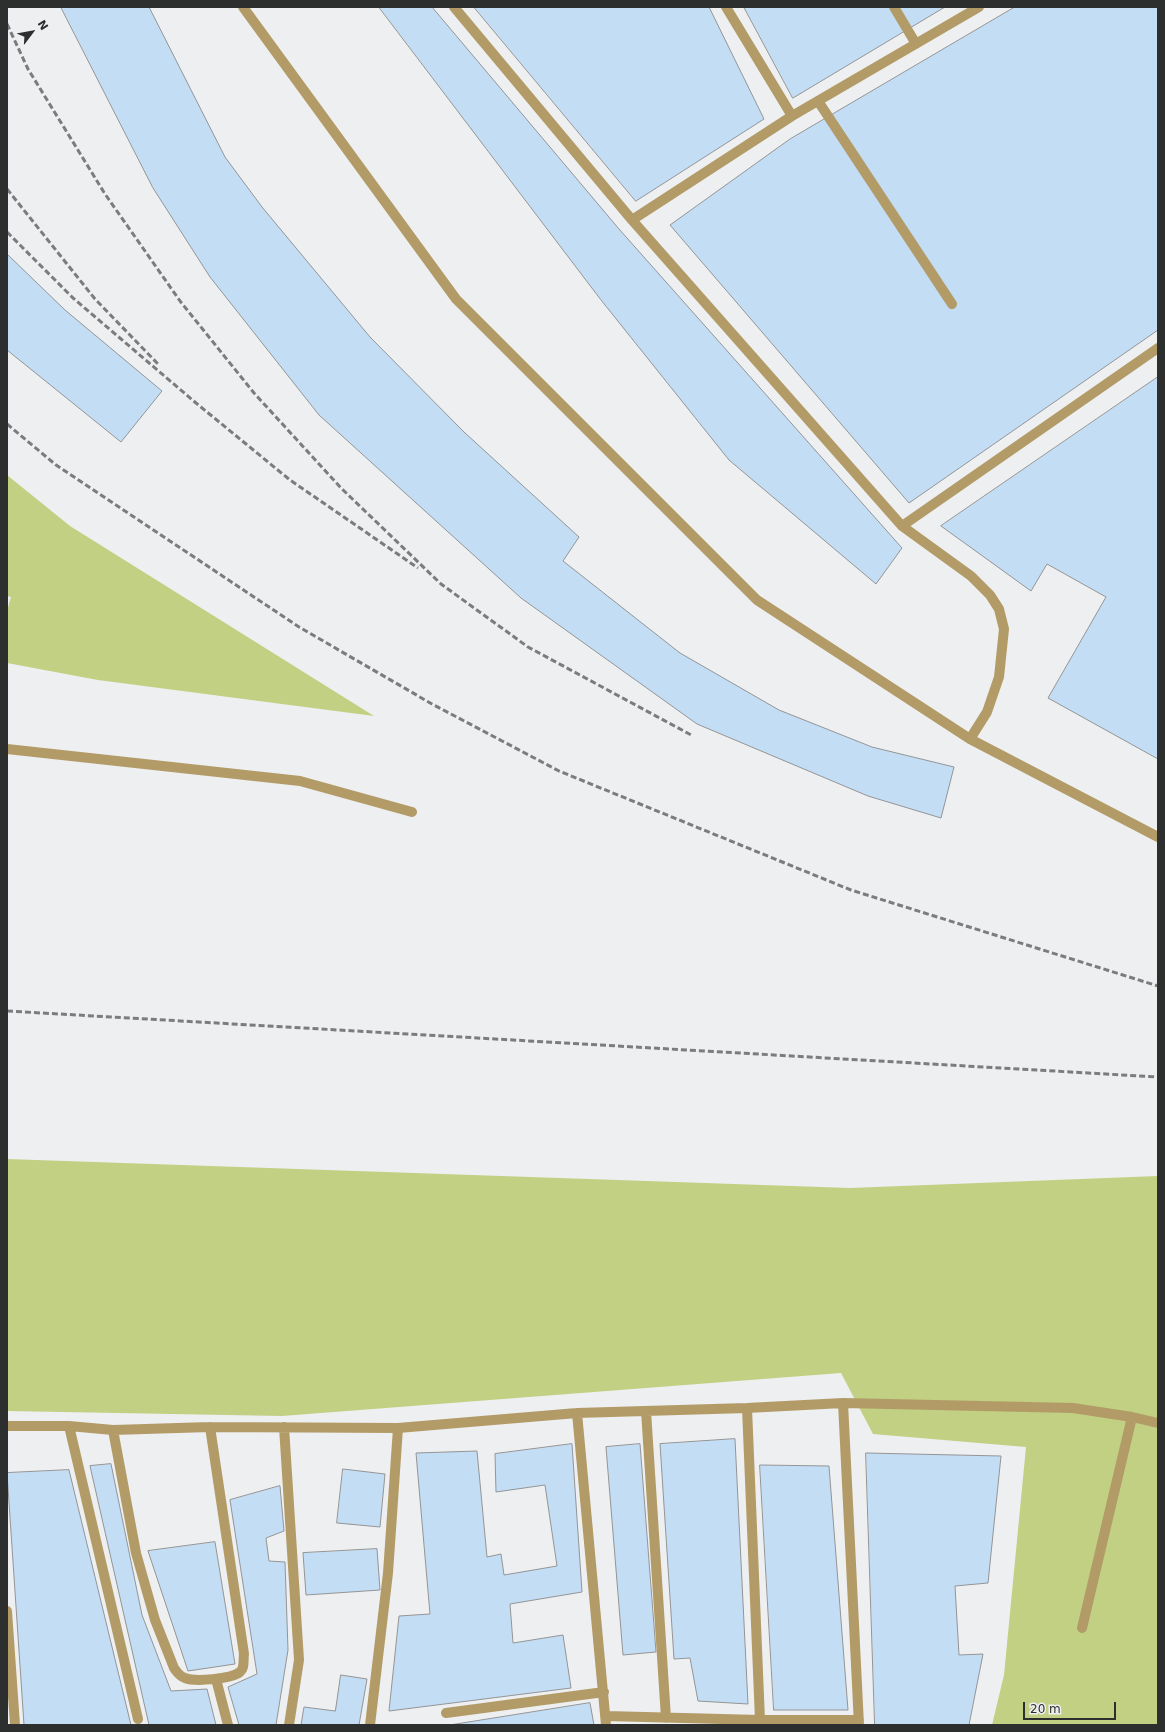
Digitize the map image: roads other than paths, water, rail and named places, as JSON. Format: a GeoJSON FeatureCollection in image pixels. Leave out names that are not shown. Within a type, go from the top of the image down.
{"type":"FeatureCollection","features":[{"type":"Feature","properties":{"kind":"street"},"geometry":{"type":"LineString","coordinates":[[243,7],[462,305],[757,600],[970,739],[1158,837]]}},
{"type":"Feature","properties":{"kind":"street"},"geometry":{"type":"LineString","coordinates":[[454,7],[632,220],[902,526],[971,576],[990,595],[999,609],[1004,629],[999,677],[987,712],[970,739]]}},
{"type":"Feature","properties":{"kind":"street"},"geometry":{"type":"LineString","coordinates":[[726,7],[792,116]]}},
{"type":"Feature","properties":{"kind":"street"},"geometry":{"type":"LineString","coordinates":[[894,7],[916,44]]}},
{"type":"Feature","properties":{"kind":"street"},"geometry":{"type":"LineString","coordinates":[[632,220],[792,116],[979,7]]}},
{"type":"Feature","properties":{"kind":"street"},"geometry":{"type":"LineString","coordinates":[[818,101],[952,304]]}},
{"type":"Feature","properties":{"kind":"street"},"geometry":{"type":"LineString","coordinates":[[902,526],[1158,348]]}},
{"type":"Feature","properties":{"kind":"street"},"geometry":{"type":"LineString","coordinates":[[7,749],[300,781],[412,812]]}},
{"type":"Feature","properties":{"kind":"street"},"geometry":{"type":"LineString","coordinates":[[577,1413],[606,1720],[666,1718],[718,1722],[760,1720],[859,1722],[842,1403]]}},
{"type":"Feature","properties":{"kind":"street"},"geometry":{"type":"LineString","coordinates":[[7,1426],[69,1426],[113,1430],[210,1427],[398,1428],[577,1413],[747,1408],[842,1403],[1073,1408],[1132,1416],[1158,1423]]}},
{"type":"Feature","properties":{"kind":"street"},"geometry":{"type":"LineString","coordinates":[[747,1408],[760,1720]]}},
{"type":"Feature","properties":{"kind":"street"},"geometry":{"type":"LineString","coordinates":[[646,1411],[666,1718]]}},
{"type":"Feature","properties":{"kind":"street"},"geometry":{"type":"LineString","coordinates":[[1082,1628],[1132,1416]]}},
{"type":"Feature","properties":{"kind":"street"},"geometry":{"type":"LineString","coordinates":[[69,1426],[138,1719]]}},
{"type":"Feature","properties":{"kind":"street"},"geometry":{"type":"LineString","coordinates":[[113,1430],[136,1553],[155,1620],[178,1675],[193,1680],[235,1675],[241,1671],[244,1654],[210,1427]]}},
{"type":"Feature","properties":{"kind":"street"},"geometry":{"type":"LineString","coordinates":[[284,1427],[299,1660],[289,1725]]}},
{"type":"Feature","properties":{"kind":"street"},"geometry":{"type":"LineString","coordinates":[[370,1725],[388,1573],[398,1428]]}},
{"type":"Feature","properties":{"kind":"street"},"geometry":{"type":"LineString","coordinates":[[7,1611],[15,1725]]}},
{"type":"Feature","properties":{"kind":"street"},"geometry":{"type":"LineString","coordinates":[[216,1678],[228,1725]]}},
{"type":"Feature","properties":{"kind":"street"},"geometry":{"type":"LineString","coordinates":[[446,1713],[604,1692]]}},
{"type":"Feature","properties":{"kind":"railway"},"geometry":{"type":"LineString","coordinates":[[7,24],[28,69],[105,194],[180,301],[254,393],[341,488],[441,584],[528,647],[693,736]]}},
{"type":"Feature","properties":{"kind":"railway"},"geometry":{"type":"LineString","coordinates":[[7,189],[95,299],[159,365]]}},
{"type":"Feature","properties":{"kind":"railway"},"geometry":{"type":"LineString","coordinates":[[7,232],[73,298],[196,403],[290,480],[418,568]]}},
{"type":"Feature","properties":{"kind":"railway"},"geometry":{"type":"LineString","coordinates":[[7,424],[56,465],[299,627],[432,704],[559,771],[851,890],[1158,986]]}},
{"type":"Feature","properties":{"kind":"railway"},"geometry":{"type":"LineString","coordinates":[[7,1011],[1158,1077]]}}]}
